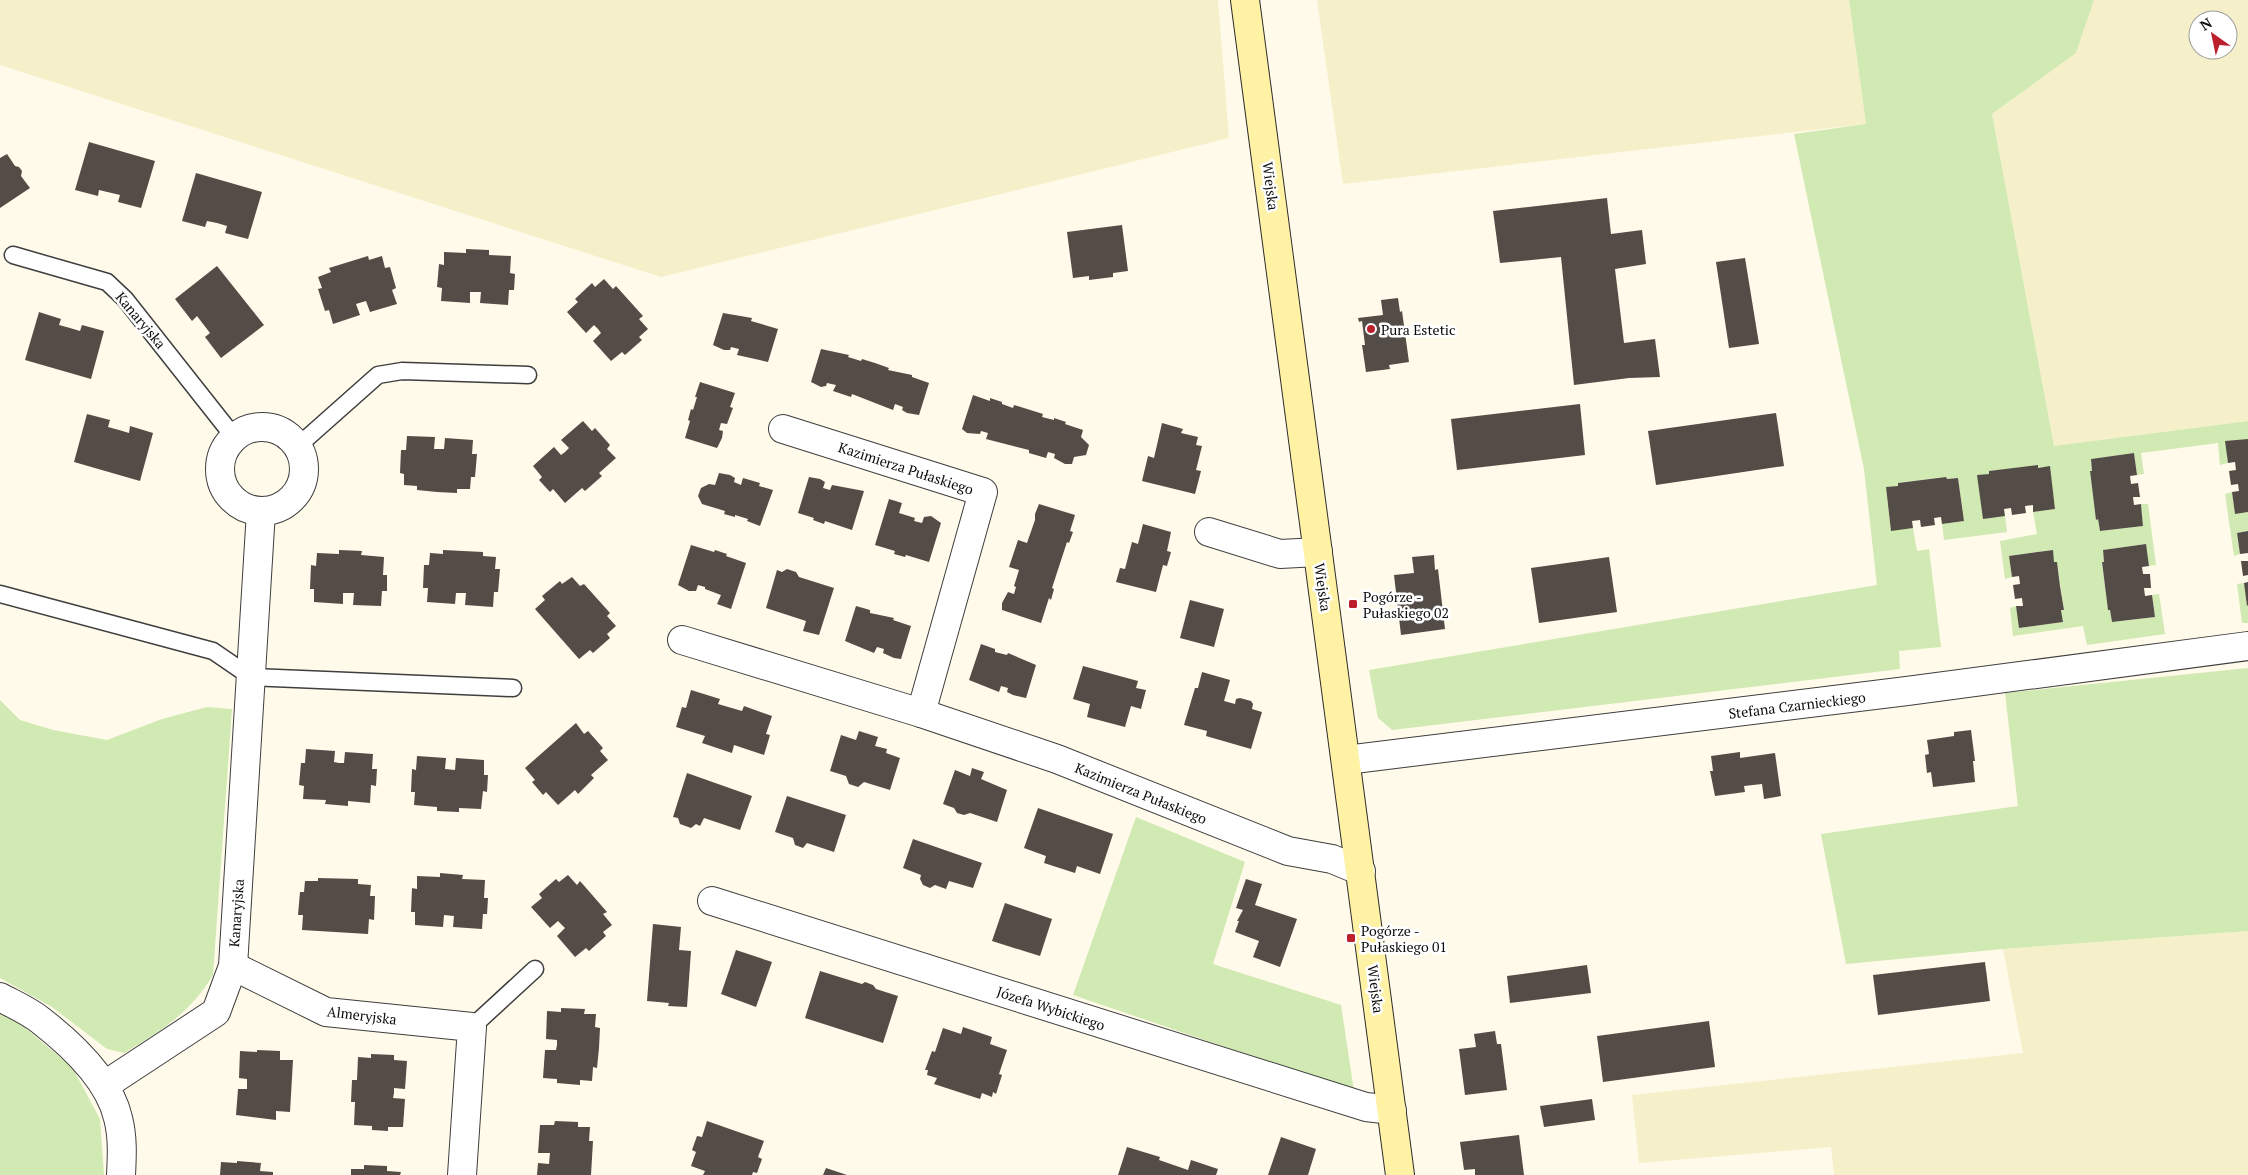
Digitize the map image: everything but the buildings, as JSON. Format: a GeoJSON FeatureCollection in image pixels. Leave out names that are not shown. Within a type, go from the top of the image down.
{"type":"FeatureCollection","features":[{"type":"Feature","properties":{"kind":"street","name":"Wiejska"},"geometry":{"type":"LineString","coordinates":[[1245,0],[1400,1175]]}},
{"type":"Feature","properties":{"kind":"street"},"geometry":{"type":"LineString","coordinates":[[261,426],[276,429],[288,435],[298,446],[303,458],[302,484],[295,495],[285,504],[274,510],[261,511],[246,508],[234,501],[225,490],[220,476],[220,462],[225,448],[234,437],[247,429],[261,426]]}},
{"type":"Feature","properties":{"kind":"street","name":"Kazimierza Pułaskiego"},"geometry":{"type":"LineString","coordinates":[[783,429],[983,492],[921,713]]}},
{"type":"Feature","properties":{"kind":"street","name":"Kanaryjska"},"geometry":{"type":"LineString","coordinates":[[104,1085],[216,1012],[233,966],[261,511]]}},
{"type":"Feature","properties":{"kind":"street"},"geometry":{"type":"LineString","coordinates":[[1209,532],[1280,554],[1318,552]]}},
{"type":"Feature","properties":{"kind":"street","name":"Kazimierza Pułaskiego"},"geometry":{"type":"LineString","coordinates":[[682,640],[921,713],[1057,759],[1288,852],[1332,859],[1361,871]]}},
{"type":"Feature","properties":{"kind":"street","name":"Stefana Czarnieckiego"},"geometry":{"type":"LineString","coordinates":[[1346,760],[1908,691],[2248,646]]}},
{"type":"Feature","properties":{"kind":"street","name":"Józefa Wybickiego"},"geometry":{"type":"LineString","coordinates":[[712,901],[1366,1107],[1392,1110]]}},
{"type":"Feature","properties":{"kind":"street","name":"Almeryjska"},"geometry":{"type":"LineString","coordinates":[[233,966],[326,1012],[472,1027]]}},
{"type":"Feature","properties":{"kind":"street"},"geometry":{"type":"LineString","coordinates":[[0,997],[40,1019],[87,1063],[104,1085],[118,1117],[123,1150],[121,1175]]}},
{"type":"Feature","properties":{"kind":"street"},"geometry":{"type":"LineString","coordinates":[[462,1175],[472,1027]]}},
{"type":"Feature","properties":{"kind":"lane","name":"Kanaryjska"},"geometry":{"type":"LineString","coordinates":[[13,255],[107,282],[125,299],[234,437]]}},
{"type":"Feature","properties":{"kind":"lane"},"geometry":{"type":"LineString","coordinates":[[298,446],[378,375],[402,371],[528,375]]}},
{"type":"Feature","properties":{"kind":"lane"},"geometry":{"type":"LineString","coordinates":[[0,594],[213,652],[251,677],[513,688]]}},
{"type":"Feature","properties":{"kind":"lane"},"geometry":{"type":"LineString","coordinates":[[472,1027],[535,969]]}},
{"type":"Feature","properties":{"kind":"shaded area"},"geometry":{"type":"Polygon","coordinates":[[[0,0],[1218,0],[1229,138],[661,277],[0,65],[0,0]]]}},
{"type":"Feature","properties":{"kind":"shaded area"},"geometry":{"type":"Polygon","coordinates":[[[1317,0],[1849,0],[1866,124],[1343,184],[1317,0]]]}},
{"type":"Feature","properties":{"kind":"shaded area"},"geometry":{"type":"Polygon","coordinates":[[[2094,0],[2248,0],[2248,421],[2054,446],[1992,114],[2076,53],[2094,0]]]}},
{"type":"Feature","properties":{"kind":"shaded area"},"geometry":{"type":"Polygon","coordinates":[[[2248,931],[2248,1175],[1834,1175],[1831,1147],[1639,1163],[1632,1095],[2023,1053],[2003,949],[2248,931]]]}},
{"type":"Feature","properties":{"kind":"green space"},"geometry":{"type":"Polygon","coordinates":[[[1849,0],[2094,0],[2076,53],[1992,114],[2054,446],[2248,421],[2248,439],[2226,442],[2228,463],[2220,465],[2218,443],[2141,453],[2144,474],[2137,475],[2134,453],[2091,459],[2092,471],[2090,472],[2096,519],[2098,519],[2100,531],[2143,526],[2141,504],[2148,504],[2156,565],[2149,566],[2145,544],[2103,550],[2104,562],[2102,563],[2108,610],[2110,610],[2112,622],[2155,617],[2152,595],[2159,594],[2165,634],[2087,645],[2083,626],[2013,636],[2010,608],[2016,606],[2020,628],[2063,622],[2061,610],[2064,610],[2057,562],[2054,562],[2052,550],[2010,556],[2012,577],[2005,579],[2000,541],[2037,534],[2033,512],[2055,509],[2050,467],[1989,471],[1989,474],[1977,476],[2005,516],[2007,532],[1944,540],[1942,524],[1964,521],[1958,478],[1947,479],[1946,477],[1898,483],[1898,486],[1886,488],[1891,530],[1913,528],[1917,551],[1929,549],[1941,647],[1899,651],[1900,669],[1392,730],[1378,718],[1369,670],[1877,585],[1864,469],[1794,134],[1866,124],[1849,0]]]}},
{"type":"Feature","properties":{"kind":"green space"},"geometry":{"type":"Polygon","coordinates":[[[2232,492],[2235,514],[2248,512],[2248,531],[2237,533],[2240,554],[2234,556],[2225,494],[2232,492]]]}},
{"type":"Feature","properties":{"kind":"green space"},"geometry":{"type":"Polygon","coordinates":[[[2244,583],[2248,605],[2248,623],[2242,623],[2237,584],[2244,583]]]}},
{"type":"Feature","properties":{"kind":"green space"},"geometry":{"type":"Polygon","coordinates":[[[2248,668],[2248,931],[2003,949],[1846,964],[1821,834],[2018,806],[2005,693],[2248,668]]]}},
{"type":"Feature","properties":{"kind":"green space"},"geometry":{"type":"Polygon","coordinates":[[[0,700],[20,720],[53,730],[107,740],[162,719],[207,707],[232,709],[213,975],[204,989],[174,1020],[151,1037],[124,1053],[107,1049],[52,1007],[0,978],[0,700]]]}},
{"type":"Feature","properties":{"kind":"green space"},"geometry":{"type":"Polygon","coordinates":[[[1136,817],[1245,862],[1213,964],[1341,1005],[1354,1091],[1073,995],[1136,817]]]}},
{"type":"Feature","properties":{"kind":"green space"},"geometry":{"type":"Polygon","coordinates":[[[0,1014],[19,1023],[72,1067],[100,1119],[104,1175],[0,1175],[0,1014]]]}},
{"type":"Feature","properties":{"kind":"place","name":"Pura Estetic"},"geometry":{"type":"Point","coordinates":[1371,329]}},
{"type":"Feature","properties":{"kind":"place","name":"Pogórze - Pułaskiego 02"},"geometry":{"type":"Point","coordinates":[1353,604]}},
{"type":"Feature","properties":{"kind":"place","name":"Pogórze - Pułaskiego 01"},"geometry":{"type":"Point","coordinates":[1351,938]}}]}
